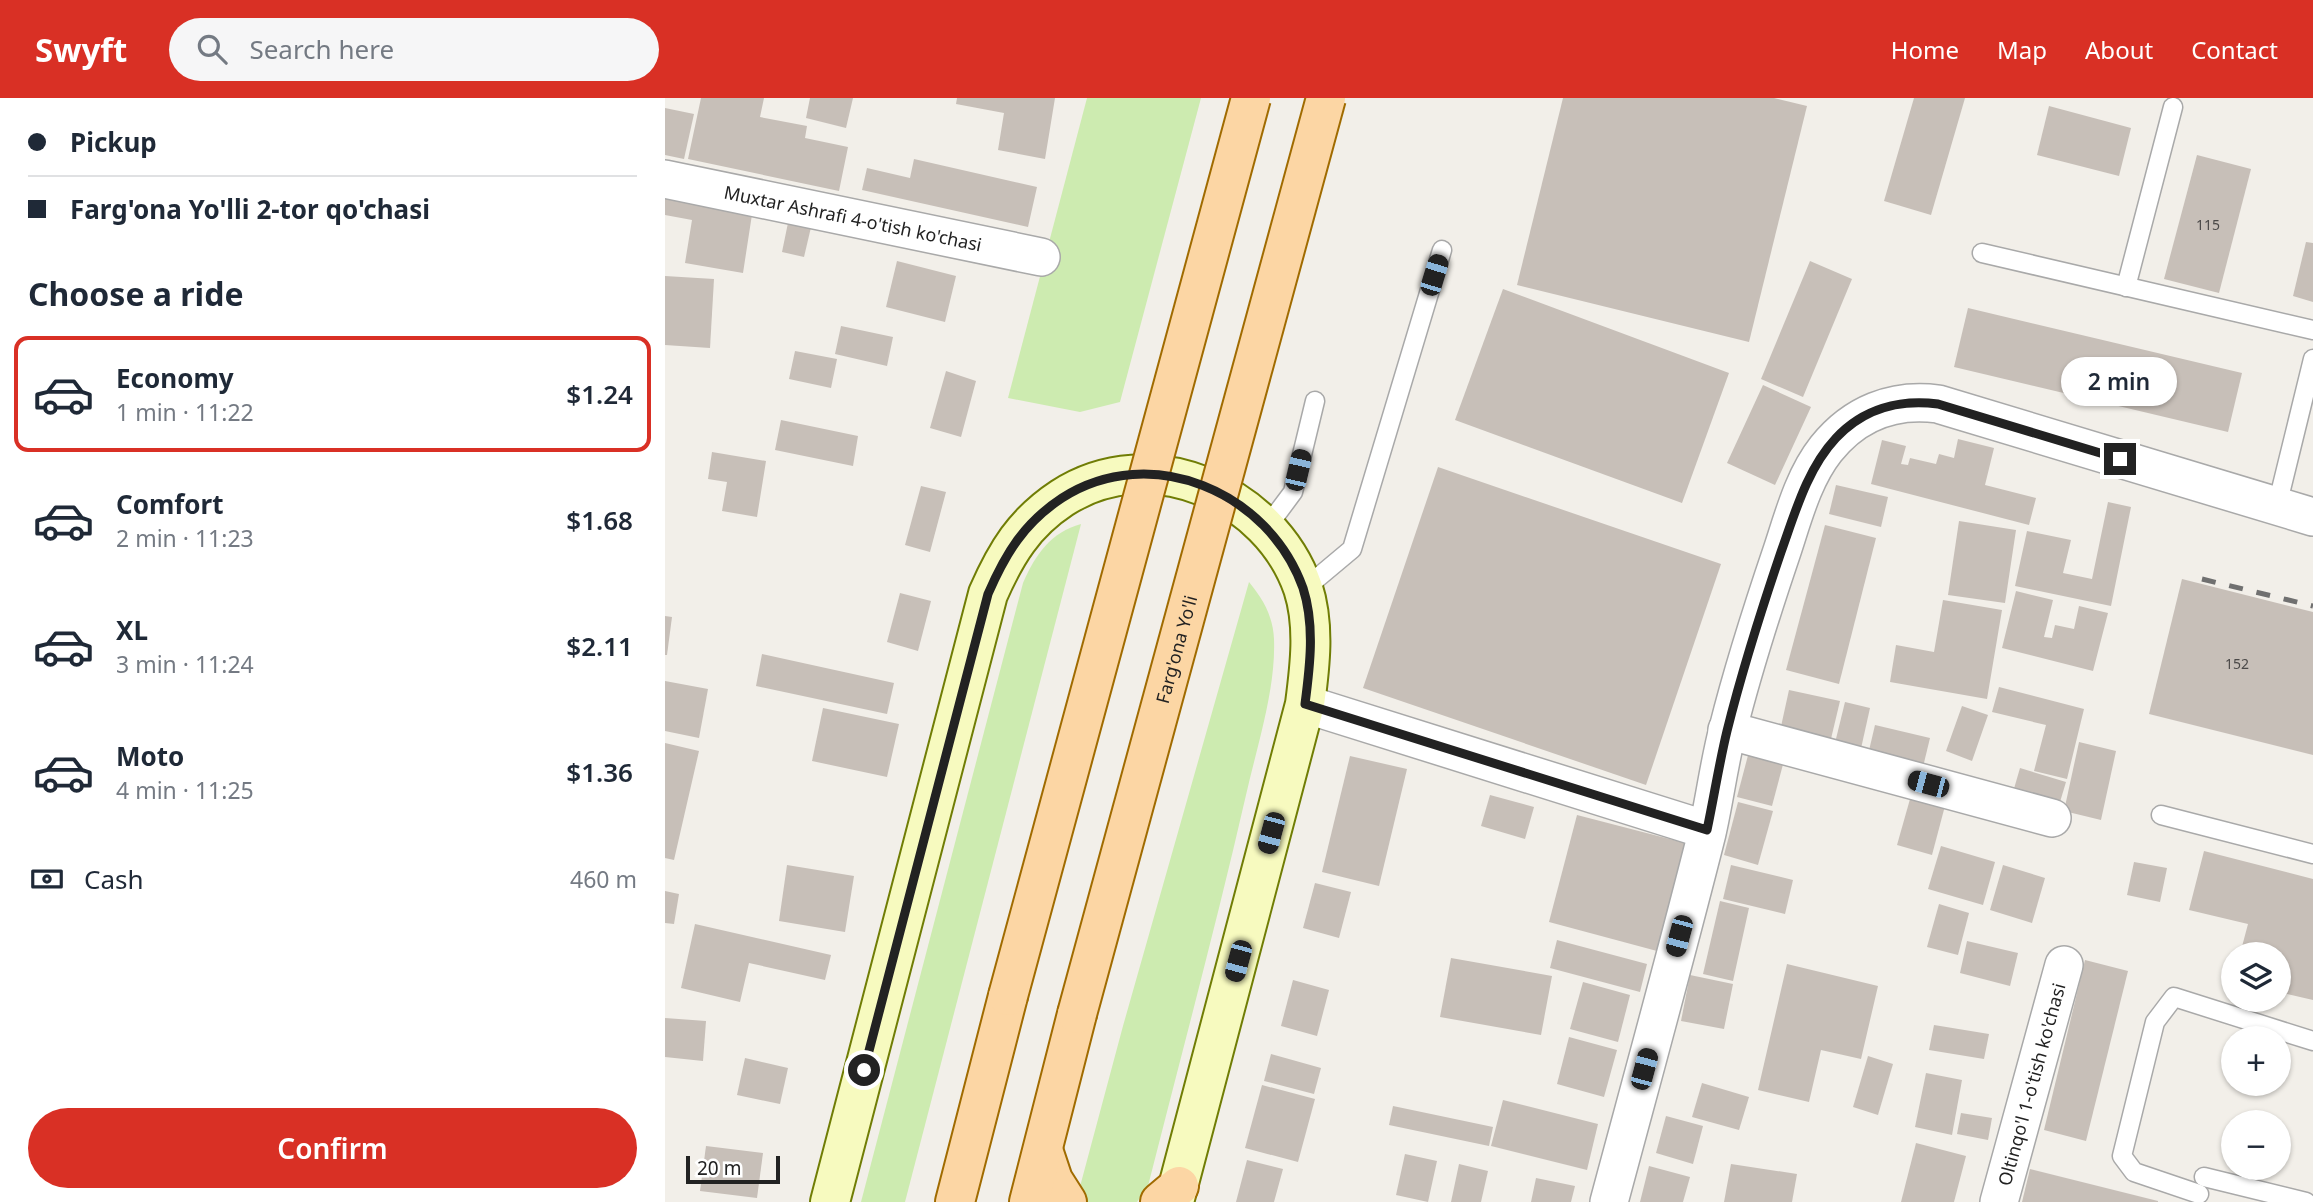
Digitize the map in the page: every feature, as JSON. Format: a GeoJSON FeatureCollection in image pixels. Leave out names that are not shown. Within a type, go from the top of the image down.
{"type":"FeatureCollection","features":[{"type":"Feature","properties":{"kind":"main road"},"geometry":{"type":"LineString","coordinates":[[955,1202],[1008,996],[1251,98]]}},
{"type":"Feature","properties":{"kind":"main road","name":"Farg'ona Yo'li"},"geometry":{"type":"LineString","coordinates":[[1029,1202],[1077,1014],[1326,98]]}},
{"type":"Feature","properties":{"kind":"main road"},"geometry":{"type":"LineString","coordinates":[[830,1202],[988,594],[1009,549],[1042,513],[1084,486],[1132,475],[1182,478],[1228,496],[1266,527],[1282,546],[1295,568],[1309,615],[1305,704],[1171,1197]]}},
{"type":"Feature","properties":{"kind":"main road"},"geometry":{"type":"LineString","coordinates":[[936,1202],[979,1114]]}},
{"type":"Feature","properties":{"kind":"main road"},"geometry":{"type":"LineString","coordinates":[[1043,1150],[1053,1180],[1067,1202]]}},
{"type":"Feature","properties":{"kind":"street","name":"Muxtar Ashrafi 4-o'tish ko'chasi"},"geometry":{"type":"LineString","coordinates":[[665,179],[1041,257]]}},
{"type":"Feature","properties":{"kind":"street"},"geometry":{"type":"LineString","coordinates":[[1609,1202],[1707,830],[1727,730],[1765,599],[1814,467],[1837,436],[1852,424],[1886,406],[1911,402],[1938,404],[2313,517]]}},
{"type":"Feature","properties":{"kind":"street"},"geometry":{"type":"LineString","coordinates":[[1305,704],[1707,830]]}},
{"type":"Feature","properties":{"kind":"street"},"geometry":{"type":"LineString","coordinates":[[1727,730],[2052,818]]}},
{"type":"Feature","properties":{"kind":"street","name":"Oltinqo'l 1-o'tish ko'chasi"},"geometry":{"type":"LineString","coordinates":[[1999,1202],[2064,965]]}},
{"type":"Feature","properties":{"kind":"lane"},"geometry":{"type":"LineString","coordinates":[[2126,287],[2173,107]]}},
{"type":"Feature","properties":{"kind":"lane"},"geometry":{"type":"LineString","coordinates":[[1303,590],[1352,549],[1442,250]]}},
{"type":"Feature","properties":{"kind":"lane"},"geometry":{"type":"LineString","coordinates":[[1982,253],[2313,330]]}},
{"type":"Feature","properties":{"kind":"lane"},"geometry":{"type":"LineString","coordinates":[[2277,506],[2313,359]]}},
{"type":"Feature","properties":{"kind":"lane"},"geometry":{"type":"LineString","coordinates":[[1266,527],[1293,492],[1315,401]]}},
{"type":"Feature","properties":{"kind":"lane"},"geometry":{"type":"LineString","coordinates":[[2161,815],[2313,854]]}},
{"type":"Feature","properties":{"kind":"lane"},"geometry":{"type":"LineString","coordinates":[[2306,1202],[2201,1186],[2134,1172],[2122,1156],[2155,1022],[2174,997],[2313,1041]]}},
{"type":"Feature","properties":{"kind":"green space"},"geometry":{"type":"Polygon","coordinates":[[[1087,98],[1201,98],[1120,402],[1080,412],[1008,398],[1087,98]]]}},
{"type":"Feature","properties":{"kind":"green space"},"geometry":{"type":"Polygon","coordinates":[[[1081,524],[905,1202],[861,1202],[1023,583],[1045,546],[1061,533],[1081,524]]]}},
{"type":"Feature","properties":{"kind":"green space"},"geometry":{"type":"Polygon","coordinates":[[[1249,582],[1259,595],[1272,623],[1274,658],[1269,697],[1223,893],[1148,1186],[1137,1202],[1084,1202],[1078,1194],[1249,582]]]}},
{"type":"Feature","properties":{"kind":"building"},"geometry":{"type":"Polygon","coordinates":[[[701,98],[764,98],[760,117],[807,126],[805,138],[848,147],[839,191],[688,159],[701,98]]]}},
{"type":"Feature","properties":{"kind":"building"},"geometry":{"type":"Polygon","coordinates":[[[810,98],[853,98],[846,128],[806,118],[810,98]]]}},
{"type":"Feature","properties":{"kind":"building"},"geometry":{"type":"Polygon","coordinates":[[[957,98],[1055,98],[1045,159],[998,150],[1004,113],[956,104],[957,98]]]}},
{"type":"Feature","properties":{"kind":"building"},"geometry":{"type":"Polygon","coordinates":[[[1563,98],[1774,98],[1807,106],[1749,342],[1517,285],[1563,98]]]}},
{"type":"Feature","properties":{"kind":"building"},"geometry":{"type":"Polygon","coordinates":[[[1914,98],[1965,98],[1931,215],[1884,201],[1914,98]]]}},
{"type":"Feature","properties":{"kind":"building"},"geometry":{"type":"Polygon","coordinates":[[[2049,106],[2131,128],[2119,176],[2037,155],[2049,106]]]}},
{"type":"Feature","properties":{"kind":"building"},"geometry":{"type":"Polygon","coordinates":[[[665,108],[694,114],[684,159],[665,155],[665,108]]]}},
{"type":"Feature","properties":{"kind":"building"},"geometry":{"type":"Polygon","coordinates":[[[2197,155],[2251,169],[2219,293],[2164,279],[2197,155]]]}},
{"type":"Feature","properties":{"kind":"building"},"geometry":{"type":"Polygon","coordinates":[[[914,159],[1037,187],[1028,227],[862,190],[867,168],[910,178],[914,159]]]}},
{"type":"Feature","properties":{"kind":"building"},"geometry":{"type":"Polygon","coordinates":[[[665,193],[753,208],[743,273],[685,263],[692,220],[665,215],[665,193]]]}},
{"type":"Feature","properties":{"kind":"building"},"geometry":{"type":"Polygon","coordinates":[[[789,218],[812,223],[804,257],[782,252],[789,218]]]}},
{"type":"Feature","properties":{"kind":"building"},"geometry":{"type":"Polygon","coordinates":[[[2306,242],[2313,243],[2313,302],[2293,296],[2306,242]]]}},
{"type":"Feature","properties":{"kind":"building"},"geometry":{"type":"Polygon","coordinates":[[[897,261],[956,276],[945,322],[886,307],[897,261]]]}},
{"type":"Feature","properties":{"kind":"building"},"geometry":{"type":"Polygon","coordinates":[[[1810,261],[1852,279],[1803,397],[1761,379],[1810,261]]]}},
{"type":"Feature","properties":{"kind":"building"},"geometry":{"type":"Polygon","coordinates":[[[665,276],[714,279],[710,348],[665,345],[665,276]]]}},
{"type":"Feature","properties":{"kind":"building"},"geometry":{"type":"Polygon","coordinates":[[[1503,289],[1729,373],[1682,503],[1455,420],[1503,289]]]}},
{"type":"Feature","properties":{"kind":"building"},"geometry":{"type":"Polygon","coordinates":[[[1968,308],[2242,373],[2228,432],[1954,367],[1968,308]]]}},
{"type":"Feature","properties":{"kind":"building"},"geometry":{"type":"Polygon","coordinates":[[[841,326],[893,337],[887,366],[835,354],[841,326]]]}},
{"type":"Feature","properties":{"kind":"building"},"geometry":{"type":"Polygon","coordinates":[[[795,351],[837,359],[831,388],[789,379],[795,351]]]}},
{"type":"Feature","properties":{"kind":"building"},"geometry":{"type":"Polygon","coordinates":[[[946,371],[976,381],[961,437],[930,428],[946,371]]]}},
{"type":"Feature","properties":{"kind":"building"},"geometry":{"type":"Polygon","coordinates":[[[1763,385],[1811,407],[1775,485],[1727,463],[1763,385]]]}},
{"type":"Feature","properties":{"kind":"building"},"geometry":{"type":"Polygon","coordinates":[[[781,420],[858,436],[853,466],[775,450],[781,420]]]}},
{"type":"Feature","properties":{"kind":"building"},"geometry":{"type":"Polygon","coordinates":[[[1958,439],[1994,448],[1985,485],[2036,498],[2029,525],[1871,484],[1882,440],[1906,446],[1901,464],[1908,465],[1910,458],[1936,464],[1939,454],[1954,458],[1958,439]]]}},
{"type":"Feature","properties":{"kind":"building"},"geometry":{"type":"Polygon","coordinates":[[[712,452],[766,461],[757,517],[722,511],[727,482],[708,479],[712,452]]]}},
{"type":"Feature","properties":{"kind":"building"},"geometry":{"type":"Polygon","coordinates":[[[1438,467],[1721,564],[1646,785],[1363,688],[1438,467]]]}},
{"type":"Feature","properties":{"kind":"building"},"geometry":{"type":"Polygon","coordinates":[[[1836,485],[1888,497],[1881,527],[1829,514],[1836,485]]]}},
{"type":"Feature","properties":{"kind":"building"},"geometry":{"type":"Polygon","coordinates":[[[921,486],[946,492],[930,552],[905,545],[921,486]]]}},
{"type":"Feature","properties":{"kind":"building"},"geometry":{"type":"Polygon","coordinates":[[[2108,502],[2131,507],[2111,606],[2015,586],[2027,531],[2071,540],[2063,573],[2092,579],[2108,502]]]}},
{"type":"Feature","properties":{"kind":"building"},"geometry":{"type":"Polygon","coordinates":[[[1959,521],[2016,530],[2005,603],[1948,595],[1959,521]]]}},
{"type":"Feature","properties":{"kind":"building"},"geometry":{"type":"Polygon","coordinates":[[[1825,525],[1876,538],[1839,684],[1786,670],[1825,525]]]}},
{"type":"Feature","properties":{"kind":"building"},"geometry":{"type":"Polygon","coordinates":[[[2182,579],[2313,612],[2313,755],[2149,714],[2182,579]]]}},
{"type":"Feature","properties":{"kind":"building"},"geometry":{"type":"Polygon","coordinates":[[[2016,591],[2053,600],[2044,637],[2052,638],[2055,625],[2074,629],[2079,606],[2108,613],[2093,671],[2002,648],[2016,591]]]}},
{"type":"Feature","properties":{"kind":"building"},"geometry":{"type":"Polygon","coordinates":[[[900,593],[931,601],[918,651],[887,642],[900,593]]]}},
{"type":"Feature","properties":{"kind":"building"},"geometry":{"type":"Polygon","coordinates":[[[1943,600],[2002,610],[1987,699],[1890,682],[1896,645],[1934,652],[1943,600]]]}},
{"type":"Feature","properties":{"kind":"building"},"geometry":{"type":"Polygon","coordinates":[[[665,616],[672,617],[667,655],[665,655],[665,616]]]}},
{"type":"Feature","properties":{"kind":"building"},"geometry":{"type":"Polygon","coordinates":[[[762,654],[894,683],[887,714],[756,686],[762,654]]]}},
{"type":"Feature","properties":{"kind":"building"},"geometry":{"type":"Polygon","coordinates":[[[665,681],[708,689],[699,738],[665,731],[665,681]]]}},
{"type":"Feature","properties":{"kind":"building"},"geometry":{"type":"Polygon","coordinates":[[[1999,687],[2084,709],[2067,779],[2034,771],[2046,725],[1992,712],[1999,687]]]}},
{"type":"Feature","properties":{"kind":"building"},"geometry":{"type":"Polygon","coordinates":[[[1789,690],[1840,701],[1830,743],[1780,731],[1789,690]]]}},
{"type":"Feature","properties":{"kind":"building"},"geometry":{"type":"Polygon","coordinates":[[[1845,702],[1870,708],[1860,753],[1834,747],[1845,702]]]}},
{"type":"Feature","properties":{"kind":"building"},"geometry":{"type":"Polygon","coordinates":[[[1962,706],[1988,715],[1972,761],[1946,751],[1962,706]]]}},
{"type":"Feature","properties":{"kind":"building"},"geometry":{"type":"Polygon","coordinates":[[[823,708],[899,724],[887,777],[812,761],[823,708]]]}},
{"type":"Feature","properties":{"kind":"building"},"geometry":{"type":"Polygon","coordinates":[[[1875,725],[1930,738],[1922,771],[1867,759],[1875,725]]]}},
{"type":"Feature","properties":{"kind":"building"},"geometry":{"type":"Polygon","coordinates":[[[2079,742],[2116,751],[2101,820],[2064,811],[2079,742]]]}},
{"type":"Feature","properties":{"kind":"building"},"geometry":{"type":"Polygon","coordinates":[[[665,743],[699,751],[674,860],[665,858],[665,743]]]}},
{"type":"Feature","properties":{"kind":"building"},"geometry":{"type":"Polygon","coordinates":[[[1751,744],[1786,753],[1772,806],[1737,797],[1751,744]]]}},
{"type":"Feature","properties":{"kind":"building"},"geometry":{"type":"Polygon","coordinates":[[[1350,756],[1407,769],[1379,886],[1322,872],[1350,756]]]}},
{"type":"Feature","properties":{"kind":"building"},"geometry":{"type":"Polygon","coordinates":[[[2020,768],[2066,782],[2057,812],[2011,799],[2020,768]]]}},
{"type":"Feature","properties":{"kind":"building"},"geometry":{"type":"Polygon","coordinates":[[[1912,792],[1946,802],[1932,855],[1897,845],[1912,792]]]}},
{"type":"Feature","properties":{"kind":"building"},"geometry":{"type":"Polygon","coordinates":[[[1490,795],[1534,807],[1525,839],[1481,826],[1490,795]]]}},
{"type":"Feature","properties":{"kind":"building"},"geometry":{"type":"Polygon","coordinates":[[[1738,802],[1773,811],[1758,865],[1724,855],[1738,802]]]}},
{"type":"Feature","properties":{"kind":"building"},"geometry":{"type":"Polygon","coordinates":[[[1577,815],[1685,843],[1657,951],[1549,922],[1577,815]]]}},
{"type":"Feature","properties":{"kind":"building"},"geometry":{"type":"Polygon","coordinates":[[[1941,846],[1995,862],[1983,905],[1928,889],[1941,846]]]}},
{"type":"Feature","properties":{"kind":"building"},"geometry":{"type":"Polygon","coordinates":[[[2204,851],[2313,879],[2313,1000],[2291,995],[2291,942],[2243,942],[2248,924],[2189,910],[2204,851]]]}},
{"type":"Feature","properties":{"kind":"building"},"geometry":{"type":"Polygon","coordinates":[[[2134,862],[2167,868],[2160,902],[2127,895],[2134,862]]]}},
{"type":"Feature","properties":{"kind":"building"},"geometry":{"type":"Polygon","coordinates":[[[787,865],[854,876],[845,932],[779,921],[787,865]]]}},
{"type":"Feature","properties":{"kind":"building"},"geometry":{"type":"Polygon","coordinates":[[[1731,865],[1793,880],[1785,914],[1723,899],[1731,865]]]}},
{"type":"Feature","properties":{"kind":"building"},"geometry":{"type":"Polygon","coordinates":[[[2003,865],[2045,878],[2032,923],[1990,910],[2003,865]]]}},
{"type":"Feature","properties":{"kind":"building"},"geometry":{"type":"Polygon","coordinates":[[[1315,883],[1351,892],[1339,938],[1303,928],[1315,883]]]}},
{"type":"Feature","properties":{"kind":"building"},"geometry":{"type":"Polygon","coordinates":[[[665,891],[679,894],[674,924],[665,923],[665,891]]]}},
{"type":"Feature","properties":{"kind":"building"},"geometry":{"type":"Polygon","coordinates":[[[1720,901],[1749,908],[1733,981],[1703,974],[1720,901]]]}},
{"type":"Feature","properties":{"kind":"building"},"geometry":{"type":"Polygon","coordinates":[[[1939,904],[1969,913],[1958,955],[1927,947],[1939,904]]]}},
{"type":"Feature","properties":{"kind":"building"},"geometry":{"type":"Polygon","coordinates":[[[695,924],[831,955],[825,980],[749,963],[740,1002],[681,988],[695,924]]]}},
{"type":"Feature","properties":{"kind":"building"},"geometry":{"type":"Polygon","coordinates":[[[1557,940],[1647,964],[1640,992],[1550,968],[1557,940]]]}},
{"type":"Feature","properties":{"kind":"building"},"geometry":{"type":"Polygon","coordinates":[[[1967,941],[2018,953],[2010,986],[1960,973],[1967,941]]]}},
{"type":"Feature","properties":{"kind":"building"},"geometry":{"type":"Polygon","coordinates":[[[1451,958],[1552,976],[1541,1035],[1440,1017],[1451,958]]]}},
{"type":"Feature","properties":{"kind":"building"},"geometry":{"type":"Polygon","coordinates":[[[2085,960],[2128,971],[2086,1141],[2044,1130],[2085,960]]]}},
{"type":"Feature","properties":{"kind":"building"},"geometry":{"type":"Polygon","coordinates":[[[1787,964],[1878,986],[1861,1059],[1821,1050],[1809,1102],[1758,1090],[1787,964]]]}},
{"type":"Feature","properties":{"kind":"building"},"geometry":{"type":"Polygon","coordinates":[[[1690,975],[1733,984],[1724,1029],[1681,1021],[1690,975]]]}},
{"type":"Feature","properties":{"kind":"building"},"geometry":{"type":"Polygon","coordinates":[[[1293,980],[1329,990],[1317,1036],[1281,1026],[1293,980]]]}},
{"type":"Feature","properties":{"kind":"building"},"geometry":{"type":"Polygon","coordinates":[[[1583,982],[1630,995],[1618,1042],[1570,1029],[1583,982]]]}},
{"type":"Feature","properties":{"kind":"building"},"geometry":{"type":"Polygon","coordinates":[[[665,1018],[706,1021],[703,1061],[665,1057],[665,1018]]]}},
{"type":"Feature","properties":{"kind":"building"},"geometry":{"type":"Polygon","coordinates":[[[1934,1025],[1989,1034],[1984,1059],[1929,1050],[1934,1025]]]}},
{"type":"Feature","properties":{"kind":"building"},"geometry":{"type":"Polygon","coordinates":[[[1569,1037],[1617,1050],[1604,1097],[1557,1084],[1569,1037]]]}},
{"type":"Feature","properties":{"kind":"building"},"geometry":{"type":"Polygon","coordinates":[[[1271,1054],[1321,1068],[1314,1094],[1264,1081],[1271,1054]]]}},
{"type":"Feature","properties":{"kind":"building"},"geometry":{"type":"Polygon","coordinates":[[[1868,1056],[1893,1064],[1878,1115],[1853,1107],[1868,1056]]]}},
{"type":"Feature","properties":{"kind":"building"},"geometry":{"type":"Polygon","coordinates":[[[745,1058],[788,1068],[780,1104],[737,1095],[745,1058]]]}},
{"type":"Feature","properties":{"kind":"building"},"geometry":{"type":"Polygon","coordinates":[[[1926,1073],[1962,1080],[1952,1135],[1915,1127],[1926,1073]]]}},
{"type":"Feature","properties":{"kind":"building"},"geometry":{"type":"Polygon","coordinates":[[[1702,1083],[1749,1097],[1739,1130],[1692,1117],[1702,1083]]]}},
{"type":"Feature","properties":{"kind":"building"},"geometry":{"type":"Polygon","coordinates":[[[1262,1085],[1315,1099],[1298,1162],[1245,1148],[1262,1085]]]}},
{"type":"Feature","properties":{"kind":"building"},"geometry":{"type":"Polygon","coordinates":[[[1503,1100],[1598,1124],[1587,1170],[1491,1146],[1503,1100]]]}},
{"type":"Feature","properties":{"kind":"building"},"geometry":{"type":"Polygon","coordinates":[[[1393,1106],[1493,1127],[1489,1146],[1389,1125],[1393,1106]]]}},
{"type":"Feature","properties":{"kind":"building"},"geometry":{"type":"Polygon","coordinates":[[[1961,1113],[1992,1118],[1988,1140],[1957,1134],[1961,1113]]]}},
{"type":"Feature","properties":{"kind":"building"},"geometry":{"type":"Polygon","coordinates":[[[1666,1116],[1703,1126],[1693,1164],[1656,1153],[1666,1116]]]}},
{"type":"Feature","properties":{"kind":"building"},"geometry":{"type":"Polygon","coordinates":[[[1916,1143],[1966,1156],[1954,1202],[1901,1202],[1916,1143]]]}},
{"type":"Feature","properties":{"kind":"building"},"geometry":{"type":"Polygon","coordinates":[[[706,1146],[763,1153],[757,1198],[700,1191],[706,1146]]]}},
{"type":"Feature","properties":{"kind":"building"},"geometry":{"type":"Polygon","coordinates":[[[1405,1154],[1437,1161],[1428,1202],[1396,1195],[1405,1154]]]}},
{"type":"Feature","properties":{"kind":"building"},"geometry":{"type":"Polygon","coordinates":[[[1247,1160],[1283,1169],[1274,1202],[1236,1202],[1247,1160]]]}},
{"type":"Feature","properties":{"kind":"building"},"geometry":{"type":"Polygon","coordinates":[[[1459,1164],[1488,1171],[1481,1202],[1451,1202],[1459,1164]]]}},
{"type":"Feature","properties":{"kind":"building"},"geometry":{"type":"Polygon","coordinates":[[[1731,1164],[1797,1174],[1792,1202],[1724,1202],[1731,1164]]]}},
{"type":"Feature","properties":{"kind":"building"},"geometry":{"type":"Polygon","coordinates":[[[1649,1166],[1690,1177],[1683,1202],[1640,1202],[1649,1166]]]}},
{"type":"Feature","properties":{"kind":"building"},"geometry":{"type":"Polygon","coordinates":[[[2030,1169],[2158,1201],[2158,1202],[2022,1202],[2030,1169]]]}},
{"type":"Feature","properties":{"kind":"building"},"geometry":{"type":"Polygon","coordinates":[[[1536,1178],[1575,1186],[1571,1202],[1531,1202],[1536,1178]]]}},
{"type":"Feature","properties":{"kind":"railway"},"geometry":{"type":"LineString","coordinates":[[2202,579],[2313,606]]}},
{"type":"Feature","properties":{"kind":"route"},"geometry":{"type":"LineString","coordinates":[[864,1070],[988,594],[1009,549],[1024,530],[1062,498],[1084,486],[1132,475],[1182,478],[1228,496],[1266,527],[1295,568],[1309,615],[1309,664],[1305,704],[1707,830],[1727,730],[1765,599],[1814,467],[1837,436],[1852,424],[1886,406],[1919,402],[1938,404],[2120,459]]}}]}
